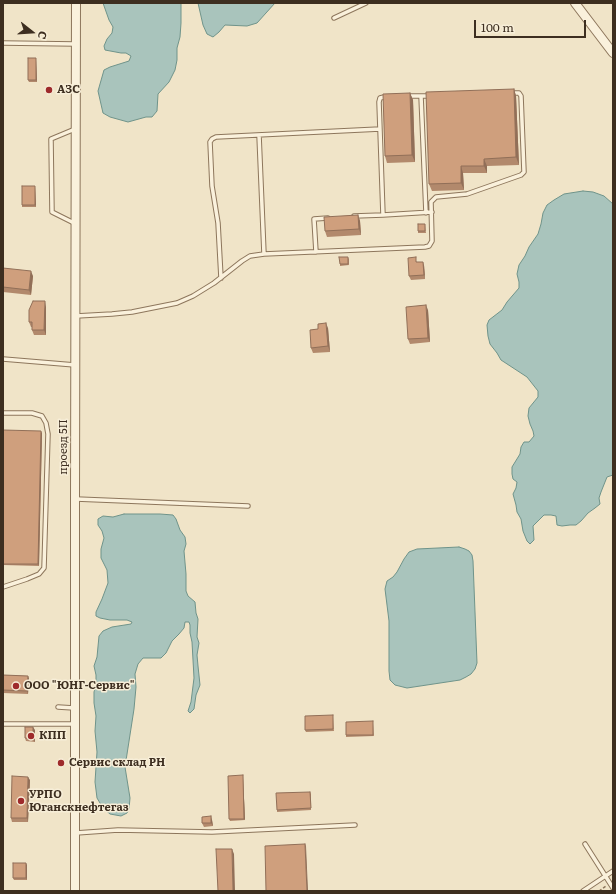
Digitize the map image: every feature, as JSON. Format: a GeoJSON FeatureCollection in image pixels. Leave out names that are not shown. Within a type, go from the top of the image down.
{"type":"FeatureCollection","features":[{"type":"Feature","properties":{"kind":"street","name":"проезд 5П"},"geometry":{"type":"LineString","coordinates":[[75,891],[74,833],[70,807],[74,724],[76,3]]}},
{"type":"Feature","properties":{"kind":"street"},"geometry":{"type":"LineString","coordinates":[[575,3],[612,48]]}},
{"type":"Feature","properties":{"kind":"lane"},"geometry":{"type":"LineString","coordinates":[[334,18],[366,3]]}},
{"type":"Feature","properties":{"kind":"lane"},"geometry":{"type":"LineString","coordinates":[[3,44],[76,44]]}},
{"type":"Feature","properties":{"kind":"lane"},"geometry":{"type":"LineString","coordinates":[[76,316],[132,312],[177,303],[194,296],[250,256],[264,254],[429,246],[432,241],[431,202],[436,197],[467,194],[522,175],[524,172],[521,96],[519,93],[507,93]]}},
{"type":"Feature","properties":{"kind":"lane"},"geometry":{"type":"LineString","coordinates":[[406,96],[437,96]]}},
{"type":"Feature","properties":{"kind":"lane"},"geometry":{"type":"LineString","coordinates":[[421,96],[426,213]]}},
{"type":"Feature","properties":{"kind":"lane"},"geometry":{"type":"LineString","coordinates":[[383,215],[379,102],[380,98],[391,97]]}},
{"type":"Feature","properties":{"kind":"lane"},"geometry":{"type":"LineString","coordinates":[[76,129],[52,138],[52,212],[76,224]]}},
{"type":"Feature","properties":{"kind":"lane"},"geometry":{"type":"LineString","coordinates":[[221,278],[218,224],[212,186],[210,142],[212,139],[216,137],[380,129]]}},
{"type":"Feature","properties":{"kind":"lane"},"geometry":{"type":"LineString","coordinates":[[259,135],[264,254]]}},
{"type":"Feature","properties":{"kind":"lane"},"geometry":{"type":"LineString","coordinates":[[352,216],[432,212]]}},
{"type":"Feature","properties":{"kind":"lane"},"geometry":{"type":"LineString","coordinates":[[316,252],[314,219],[329,218]]}},
{"type":"Feature","properties":{"kind":"lane"},"geometry":{"type":"LineString","coordinates":[[3,359],[75,365]]}},
{"type":"Feature","properties":{"kind":"lane"},"geometry":{"type":"LineString","coordinates":[[3,413],[32,413],[42,416],[46,423],[48,434],[44,568],[39,574],[3,587]]}},
{"type":"Feature","properties":{"kind":"lane"},"geometry":{"type":"LineString","coordinates":[[75,499],[248,506]]}},
{"type":"Feature","properties":{"kind":"lane"},"geometry":{"type":"LineString","coordinates":[[58,707],[74,708]]}},
{"type":"Feature","properties":{"kind":"lane"},"geometry":{"type":"LineString","coordinates":[[3,724],[74,724]]}},
{"type":"Feature","properties":{"kind":"lane"},"geometry":{"type":"LineString","coordinates":[[74,833],[118,830],[212,832],[355,825]]}},
{"type":"Feature","properties":{"kind":"lane"},"geometry":{"type":"LineString","coordinates":[[585,844],[613,888]]}},
{"type":"Feature","properties":{"kind":"lane"},"geometry":{"type":"LineString","coordinates":[[583,891],[613,872]]}},
{"type":"Feature","properties":{"kind":"water"},"geometry":{"type":"Polygon","coordinates":[[[103,3],[181,3],[180,37],[177,48],[175,70],[169,82],[158,94],[157,111],[152,117],[146,117],[128,122],[110,117],[103,113],[98,91],[104,70],[129,61],[131,56],[126,53],[105,50],[104,46],[112,33],[113,27],[103,3]]]}},
{"type":"Feature","properties":{"kind":"water"},"geometry":{"type":"Polygon","coordinates":[[[198,3],[275,3],[257,23],[247,26],[225,25],[213,37],[207,34],[203,25],[198,3]]]}},
{"type":"Feature","properties":{"kind":"water"},"geometry":{"type":"Polygon","coordinates":[[[583,191],[593,192],[604,196],[613,204],[613,475],[607,477],[599,498],[600,504],[588,513],[581,521],[576,525],[562,526],[557,525],[556,516],[544,515],[533,526],[534,540],[530,544],[527,541],[523,531],[521,519],[517,512],[513,494],[517,482],[513,479],[512,467],[520,454],[521,447],[524,442],[529,442],[534,436],[528,416],[529,408],[538,397],[538,391],[527,377],[501,360],[490,344],[487,325],[489,320],[502,310],[519,288],[517,274],[519,265],[538,234],[543,213],[547,205],[564,194],[583,191]]]}},
{"type":"Feature","properties":{"kind":"water"},"geometry":{"type":"Polygon","coordinates":[[[124,514],[173,515],[185,537],[186,544],[184,551],[186,591],[188,596],[195,602],[198,619],[197,637],[199,643],[197,655],[200,685],[196,695],[194,709],[190,713],[188,711],[191,702],[194,678],[190,625],[189,622],[185,622],[184,628],[172,641],[166,653],[161,658],[143,658],[138,664],[135,674],[136,687],[134,709],[125,767],[130,798],[129,809],[127,813],[121,816],[110,814],[103,808],[97,798],[95,782],[97,752],[95,731],[96,716],[94,703],[96,675],[94,666],[97,657],[99,636],[103,631],[112,627],[131,624],[132,622],[127,620],[110,620],[96,616],[96,612],[108,583],[107,570],[101,558],[101,549],[104,538],[98,525],[98,519],[103,516],[113,517],[124,514]]]}},
{"type":"Feature","properties":{"kind":"water"},"geometry":{"type":"Polygon","coordinates":[[[459,547],[469,551],[472,555],[473,561],[477,663],[475,669],[471,674],[460,680],[407,688],[395,685],[390,680],[389,671],[389,621],[385,589],[387,581],[397,572],[409,552],[417,549],[459,547]]]}},
{"type":"Feature","properties":{"kind":"building"},"geometry":{"type":"Polygon","coordinates":[[[28,58],[36,58],[36,80],[28,80],[28,58]]]}},
{"type":"Feature","properties":{"kind":"building"},"geometry":{"type":"Polygon","coordinates":[[[514,89],[516,157],[484,159],[484,166],[461,166],[461,183],[429,184],[426,92],[514,89]]]}},
{"type":"Feature","properties":{"kind":"building"},"geometry":{"type":"Polygon","coordinates":[[[410,93],[412,155],[385,156],[383,94],[410,93]]]}},
{"type":"Feature","properties":{"kind":"building"},"geometry":{"type":"Polygon","coordinates":[[[22,186],[35,186],[35,205],[22,205],[22,186]]]}},
{"type":"Feature","properties":{"kind":"building"},"geometry":{"type":"Polygon","coordinates":[[[358,215],[359,229],[325,231],[324,217],[358,215]]]}},
{"type":"Feature","properties":{"kind":"building"},"geometry":{"type":"Polygon","coordinates":[[[418,224],[425,224],[425,231],[418,231],[418,224]]]}},
{"type":"Feature","properties":{"kind":"building"},"geometry":{"type":"Polygon","coordinates":[[[339,257],[348,257],[348,264],[340,264],[339,257]]]}},
{"type":"Feature","properties":{"kind":"building"},"geometry":{"type":"Polygon","coordinates":[[[416,257],[416,262],[423,262],[424,275],[409,276],[408,258],[416,257]]]}},
{"type":"Feature","properties":{"kind":"building"},"geometry":{"type":"Polygon","coordinates":[[[3,268],[31,271],[29,290],[3,287],[3,268]]]}},
{"type":"Feature","properties":{"kind":"building"},"geometry":{"type":"Polygon","coordinates":[[[33,301],[45,301],[44,330],[32,330],[32,322],[29,322],[29,310],[33,301]]]}},
{"type":"Feature","properties":{"kind":"building"},"geometry":{"type":"Polygon","coordinates":[[[426,305],[428,338],[408,339],[406,307],[426,305]]]}},
{"type":"Feature","properties":{"kind":"building"},"geometry":{"type":"Polygon","coordinates":[[[326,323],[328,346],[311,348],[310,330],[318,329],[318,324],[326,323]]]}},
{"type":"Feature","properties":{"kind":"building"},"geometry":{"type":"Polygon","coordinates":[[[3,430],[41,431],[38,564],[3,564],[3,430]]]}},
{"type":"Feature","properties":{"kind":"building","name":"ООО \"ЮНГ-Сервис\""},"geometry":{"type":"Polygon","coordinates":[[[3,675],[28,676],[27,691],[3,690],[3,675]]]}},
{"type":"Feature","properties":{"kind":"building"},"geometry":{"type":"Polygon","coordinates":[[[333,715],[333,729],[305,730],[305,716],[333,715]]]}},
{"type":"Feature","properties":{"kind":"building"},"geometry":{"type":"Polygon","coordinates":[[[373,721],[373,735],[346,735],[346,722],[373,721]]]}},
{"type":"Feature","properties":{"kind":"building"},"geometry":{"type":"Polygon","coordinates":[[[25,727],[33,727],[33,738],[25,738],[25,727]]]}},
{"type":"Feature","properties":{"kind":"building"},"geometry":{"type":"Polygon","coordinates":[[[243,775],[244,819],[229,819],[228,776],[243,775]]]}},
{"type":"Feature","properties":{"kind":"building","name":"УРПО Юганскнефтегаз"},"geometry":{"type":"Polygon","coordinates":[[[12,776],[28,777],[27,818],[11,818],[12,776]]]}},
{"type":"Feature","properties":{"kind":"building"},"geometry":{"type":"Polygon","coordinates":[[[310,792],[311,808],[277,810],[276,793],[310,792]]]}},
{"type":"Feature","properties":{"kind":"building"},"geometry":{"type":"Polygon","coordinates":[[[211,816],[211,823],[202,823],[202,817],[211,816]]]}},
{"type":"Feature","properties":{"kind":"building"},"geometry":{"type":"Polygon","coordinates":[[[305,844],[307,891],[266,891],[265,846],[305,844]]]}},
{"type":"Feature","properties":{"kind":"building"},"geometry":{"type":"Polygon","coordinates":[[[216,849],[232,849],[233,891],[218,891],[216,849]]]}},
{"type":"Feature","properties":{"kind":"building"},"geometry":{"type":"Polygon","coordinates":[[[13,863],[26,863],[26,878],[13,878],[13,863]]]}},
{"type":"Feature","properties":{"kind":"place","name":"АЗС"},"geometry":{"type":"Point","coordinates":[49,90]}},
{"type":"Feature","properties":{"kind":"place","name":"ООО \"ЮНГ-Сервис\""},"geometry":{"type":"Point","coordinates":[16,686]}},
{"type":"Feature","properties":{"kind":"place","name":"КПП"},"geometry":{"type":"Point","coordinates":[31,736]}},
{"type":"Feature","properties":{"kind":"place","name":"Сервис склад РН"},"geometry":{"type":"Point","coordinates":[61,763]}},
{"type":"Feature","properties":{"kind":"place","name":"УРПО Юганскнефтегаз"},"geometry":{"type":"Point","coordinates":[21,801]}}]}
